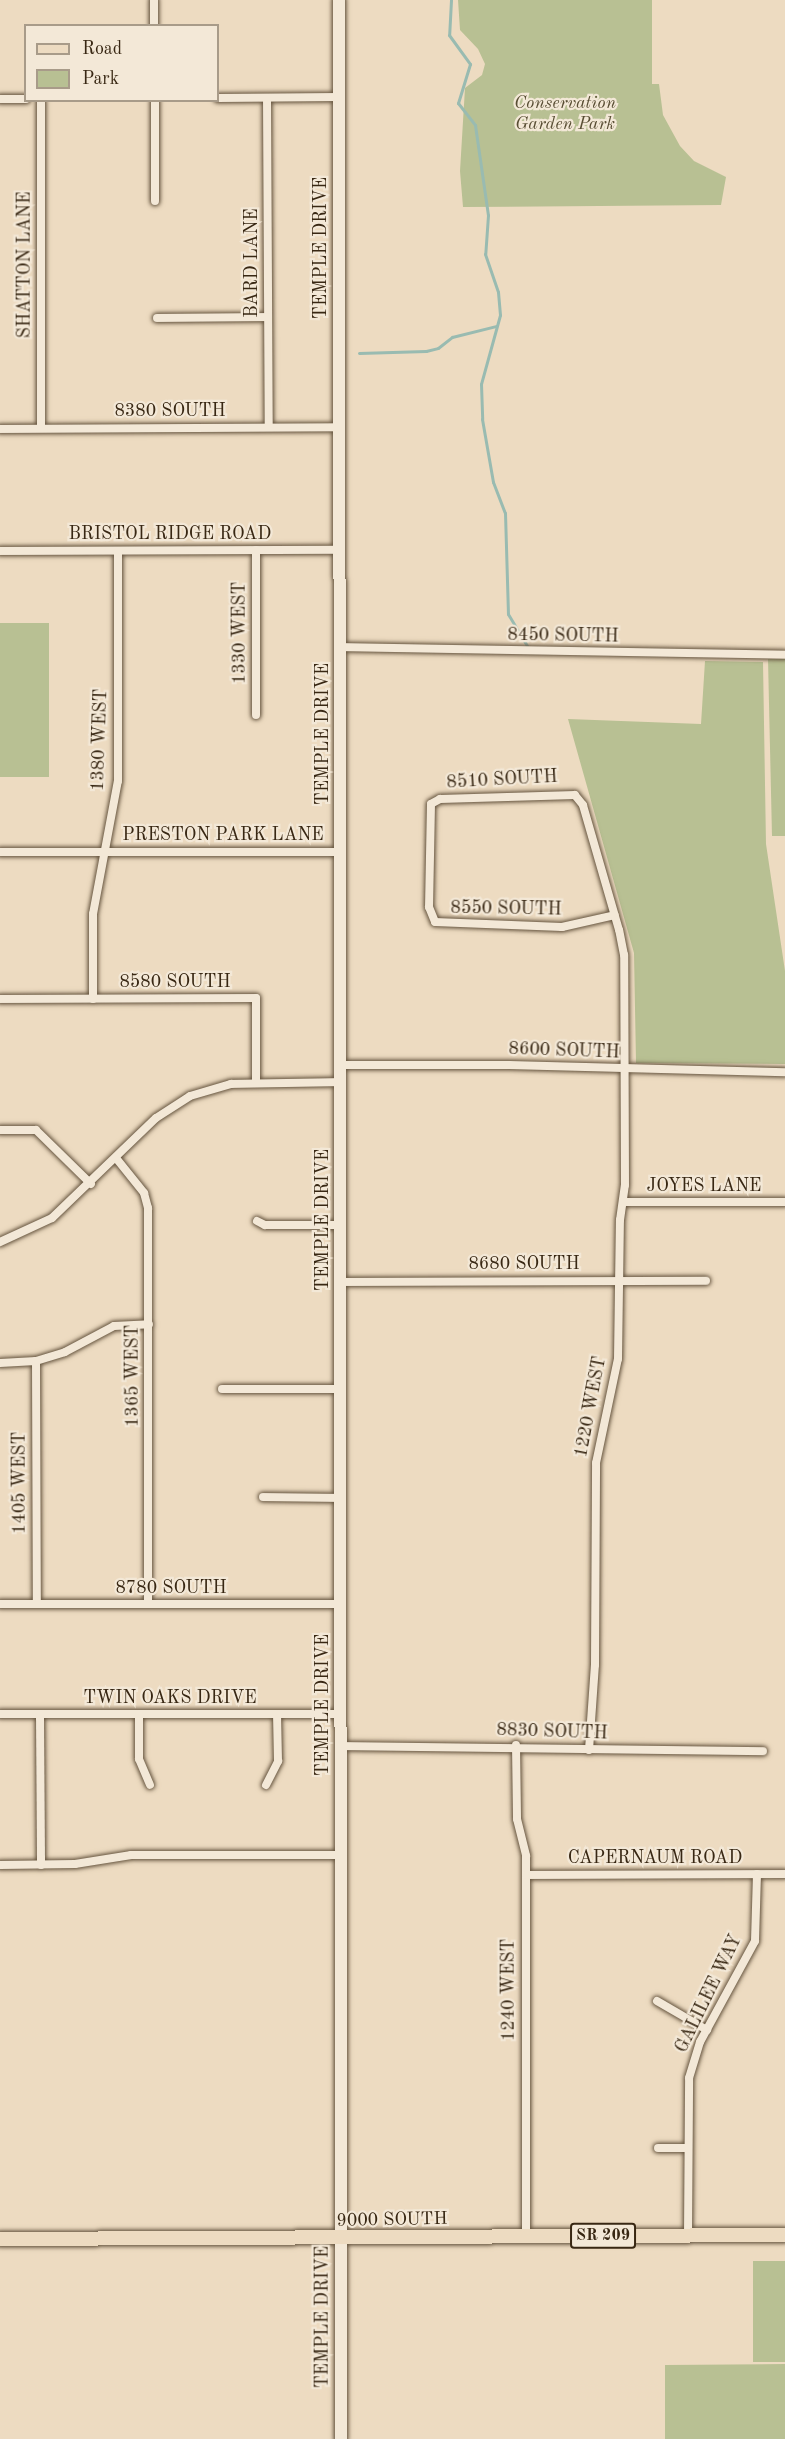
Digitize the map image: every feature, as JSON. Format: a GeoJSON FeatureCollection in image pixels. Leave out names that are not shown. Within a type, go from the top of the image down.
{"type":"FeatureCollection","features":[{"type":"Feature","properties":{"kind":"main road","name":"9000 SOUTH"},"geometry":{"type":"LineString","coordinates":[[0,2239],[785,2235]]}},
{"type":"Feature","properties":{"kind":"street"},"geometry":{"type":"LineString","coordinates":[[154,0],[154,24]]}},
{"type":"Feature","properties":{"kind":"street","name":"TEMPLE DRIVE"},"geometry":{"type":"LineString","coordinates":[[339,0],[342,1225],[341,2439]]}},
{"type":"Feature","properties":{"kind":"street"},"geometry":{"type":"LineString","coordinates":[[219,98],[339,97]]}},
{"type":"Feature","properties":{"kind":"street","name":"BARD LANE"},"geometry":{"type":"LineString","coordinates":[[267,98],[269,427]]}},
{"type":"Feature","properties":{"kind":"street"},"geometry":{"type":"LineString","coordinates":[[0,99],[24,99]]}},
{"type":"Feature","properties":{"kind":"street","name":"SHATTON LANE"},"geometry":{"type":"LineString","coordinates":[[40,102],[41,428]]}},
{"type":"Feature","properties":{"kind":"street"},"geometry":{"type":"LineString","coordinates":[[154,201],[155,102]]}},
{"type":"Feature","properties":{"kind":"street"},"geometry":{"type":"LineString","coordinates":[[157,318],[268,317]]}},
{"type":"Feature","properties":{"kind":"street","name":"8380 SOUTH"},"geometry":{"type":"LineString","coordinates":[[0,429],[340,427]]}},
{"type":"Feature","properties":{"kind":"street","name":"1330 WEST"},"geometry":{"type":"LineString","coordinates":[[256,550],[256,715]]}},
{"type":"Feature","properties":{"kind":"street","name":"BRISTOL RIDGE ROAD"},"geometry":{"type":"LineString","coordinates":[[0,551],[340,550]]}},
{"type":"Feature","properties":{"kind":"street","name":"1380 WEST"},"geometry":{"type":"LineString","coordinates":[[93,999],[93,914],[118,781],[118,551]]}},
{"type":"Feature","properties":{"kind":"street","name":"8450 SOUTH"},"geometry":{"type":"LineString","coordinates":[[340,647],[785,655]]}},
{"type":"Feature","properties":{"kind":"street","name":"8510 SOUTH"},"geometry":{"type":"LineString","coordinates":[[433,920],[429,907],[431,804],[440,799],[575,795]]}},
{"type":"Feature","properties":{"kind":"street","name":"1220 WEST"},"geometry":{"type":"LineString","coordinates":[[575,795],[583,805],[615,915],[626,967],[624,1202],[616,1371],[596,1463],[595,1665],[589,1750]]}},
{"type":"Feature","properties":{"kind":"street","name":"PRESTON PARK LANE"},"geometry":{"type":"LineString","coordinates":[[0,852],[341,852]]}},
{"type":"Feature","properties":{"kind":"street","name":"8550 SOUTH"},"geometry":{"type":"LineString","coordinates":[[433,920],[446,925],[562,927],[615,915]]}},
{"type":"Feature","properties":{"kind":"street","name":"8580 SOUTH"},"geometry":{"type":"LineString","coordinates":[[0,999],[256,998],[256,1083]]}},
{"type":"Feature","properties":{"kind":"street","name":"8600 SOUTH"},"geometry":{"type":"LineString","coordinates":[[341,1065],[508,1065],[626,1070],[785,1072]]}},
{"type":"Feature","properties":{"kind":"street"},"geometry":{"type":"LineString","coordinates":[[0,1242],[42,1224],[91,1184],[156,1118],[190,1096],[231,1084],[341,1082]]}},
{"type":"Feature","properties":{"kind":"street"},"geometry":{"type":"LineString","coordinates":[[0,1130],[36,1130],[91,1184]]}},
{"type":"Feature","properties":{"kind":"street","name":"1365 WEST"},"geometry":{"type":"LineString","coordinates":[[116,1158],[144,1193],[148,1208],[147,1604]]}},
{"type":"Feature","properties":{"kind":"street","name":"JOYES LANE"},"geometry":{"type":"LineString","coordinates":[[624,1202],[785,1202]]}},
{"type":"Feature","properties":{"kind":"street"},"geometry":{"type":"LineString","coordinates":[[257,1221],[265,1225],[342,1225]]}},
{"type":"Feature","properties":{"kind":"street","name":"8680 SOUTH"},"geometry":{"type":"LineString","coordinates":[[341,1282],[706,1281]]}},
{"type":"Feature","properties":{"kind":"street"},"geometry":{"type":"LineString","coordinates":[[0,1363],[36,1361],[64,1353],[114,1326],[149,1324]]}},
{"type":"Feature","properties":{"kind":"street","name":"1405 WEST"},"geometry":{"type":"LineString","coordinates":[[36,1361],[37,1604]]}},
{"type":"Feature","properties":{"kind":"street"},"geometry":{"type":"LineString","coordinates":[[222,1389],[341,1389]]}},
{"type":"Feature","properties":{"kind":"street"},"geometry":{"type":"LineString","coordinates":[[263,1497],[341,1498]]}},
{"type":"Feature","properties":{"kind":"street","name":"8780 SOUTH"},"geometry":{"type":"LineString","coordinates":[[0,1604],[341,1604]]}},
{"type":"Feature","properties":{"kind":"street","name":"TWIN OAKS DRIVE"},"geometry":{"type":"LineString","coordinates":[[0,1714],[341,1714]]}},
{"type":"Feature","properties":{"kind":"street"},"geometry":{"type":"LineString","coordinates":[[139,1714],[139,1759],[150,1785]]}},
{"type":"Feature","properties":{"kind":"street"},"geometry":{"type":"LineString","coordinates":[[266,1785],[278,1761],[278,1714]]}},
{"type":"Feature","properties":{"kind":"street"},"geometry":{"type":"LineString","coordinates":[[40,1715],[41,1865]]}},
{"type":"Feature","properties":{"kind":"street","name":"8830 SOUTH"},"geometry":{"type":"LineString","coordinates":[[341,1746],[516,1745],[589,1750],[763,1751]]}},
{"type":"Feature","properties":{"kind":"street","name":"1240 WEST"},"geometry":{"type":"LineString","coordinates":[[516,1745],[517,1819],[525,1850],[526,1875],[526,2236]]}},
{"type":"Feature","properties":{"kind":"street"},"geometry":{"type":"LineString","coordinates":[[0,1865],[41,1865],[131,1855],[340,1855]]}},
{"type":"Feature","properties":{"kind":"street","name":"GALILEE WAY"},"geometry":{"type":"LineString","coordinates":[[688,2236],[690,2078],[707,2030],[755,1941],[758,1874]]}},
{"type":"Feature","properties":{"kind":"street","name":"CAPERNAUM ROAD"},"geometry":{"type":"LineString","coordinates":[[526,1875],[785,1874]]}},
{"type":"Feature","properties":{"kind":"street"},"geometry":{"type":"LineString","coordinates":[[657,2001],[707,2030]]}},
{"type":"Feature","properties":{"kind":"street"},"geometry":{"type":"LineString","coordinates":[[658,2148],[688,2148]]}},
{"type":"Feature","properties":{"kind":"green space","name":"Conservation Garden Park"},"geometry":{"type":"Polygon","coordinates":[[[458,0],[652,0],[652,84],[659,84],[663,115],[680,146],[694,161],[726,177],[721,205],[463,207],[460,171],[465,88],[482,75],[485,64],[478,49],[460,30],[458,0]]]}},
{"type":"Feature","properties":{"kind":"green space"},"geometry":{"type":"Polygon","coordinates":[[[0,623],[49,623],[49,777],[0,777],[0,623]]]}},
{"type":"Feature","properties":{"kind":"green space"},"geometry":{"type":"Polygon","coordinates":[[[768,659],[785,659],[785,836],[772,836],[768,659]]]}},
{"type":"Feature","properties":{"kind":"green space"},"geometry":{"type":"Polygon","coordinates":[[[705,661],[763,662],[766,844],[785,971],[785,1064],[636,1063],[634,953],[568,719],[701,724],[705,661]]]}},
{"type":"Feature","properties":{"kind":"green space"},"geometry":{"type":"Polygon","coordinates":[[[753,2261],[785,2261],[785,2362],[753,2362],[753,2261]]]}},
{"type":"Feature","properties":{"kind":"green space"},"geometry":{"type":"Polygon","coordinates":[[[785,2364],[785,2439],[665,2439],[665,2365],[785,2364]]]}},
{"type":"Feature","properties":{"kind":"waterway"},"geometry":{"type":"LineString","coordinates":[[451,0],[449,35],[470,64],[458,103],[475,125],[488,215],[485,254],[498,292],[500,315],[481,384],[482,419],[493,482],[505,513],[508,614],[528,647]]}},
{"type":"Feature","properties":{"kind":"waterway"},"geometry":{"type":"LineString","coordinates":[[359,353],[426,351],[438,348],[452,337],[496,326]]}}]}
